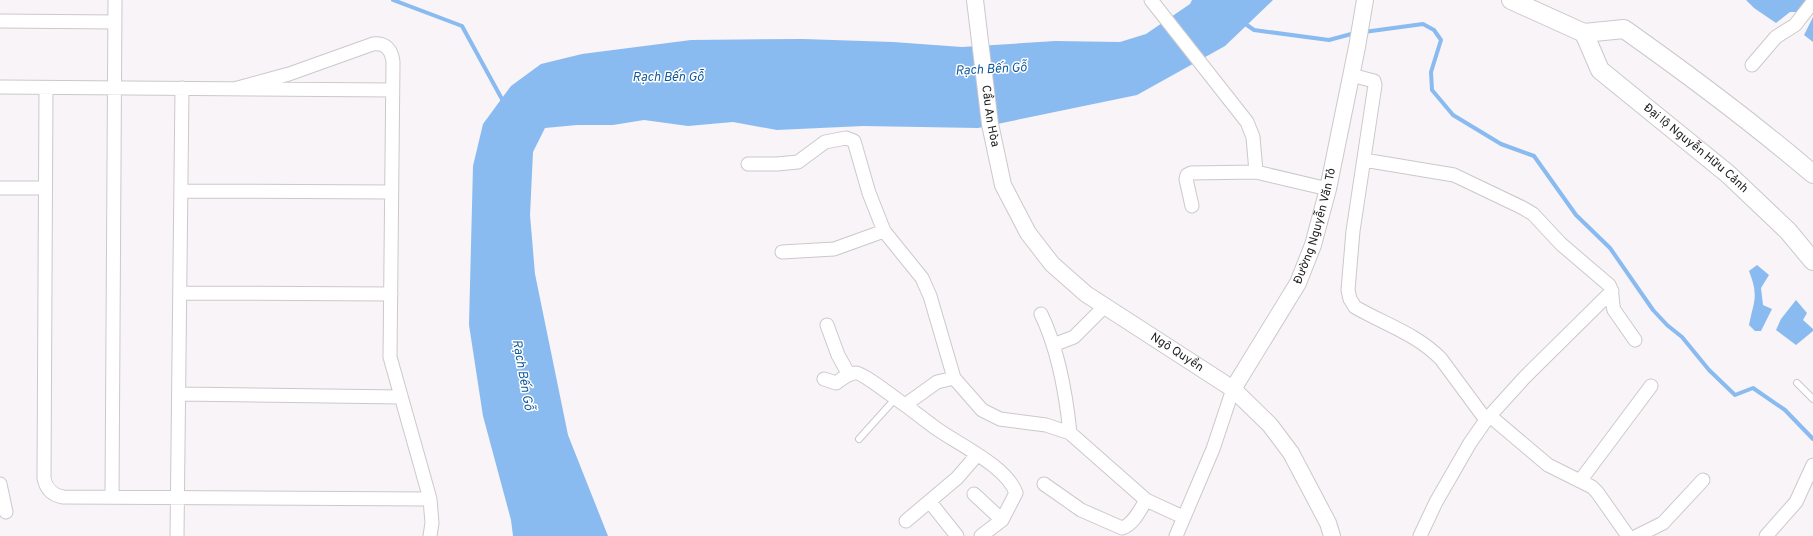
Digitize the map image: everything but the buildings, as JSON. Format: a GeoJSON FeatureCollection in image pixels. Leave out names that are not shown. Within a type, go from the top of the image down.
{"type":"FeatureCollection","features":[{"type":"Feature","properties":{"kind":"main road"},"geometry":{"type":"LineString","coordinates":[[1511,0],[1584,33],[1624,29],[1710,91],[1766,134],[1813,174]]}},
{"type":"Feature","properties":{"kind":"main road","name":"Đại lộ Nguyễn Hữu Cảnh"},"geometry":{"type":"LineString","coordinates":[[1584,33],[1600,70],[1728,174],[1788,231],[1813,261]]}},
{"type":"Feature","properties":{"kind":"street"},"geometry":{"type":"LineString","coordinates":[[112,497],[115,0]]}},
{"type":"Feature","properties":{"kind":"street","name":"Cầu An Hòa"},"geometry":{"type":"LineString","coordinates":[[975,0],[990,124],[1003,185]]}},
{"type":"Feature","properties":{"kind":"street","name":"Đường Nguyễn Văn Tỏ"},"geometry":{"type":"LineString","coordinates":[[1233,389],[1303,272],[1313,245],[1328,189],[1365,0]]}},
{"type":"Feature","properties":{"kind":"street"},"geometry":{"type":"LineString","coordinates":[[1752,65],[1776,37],[1795,25],[1813,2]]}},
{"type":"Feature","properties":{"kind":"street"},"geometry":{"type":"LineString","coordinates":[[1155,5],[1247,122],[1253,137],[1256,172]]}},
{"type":"Feature","properties":{"kind":"street"},"geometry":{"type":"LineString","coordinates":[[0,21],[115,22]]}},
{"type":"Feature","properties":{"kind":"street"},"geometry":{"type":"LineString","coordinates":[[234,89],[289,74],[377,43],[383,45],[391,52],[393,62],[390,357],[430,499],[432,523],[430,536]]}},
{"type":"Feature","properties":{"kind":"street"},"geometry":{"type":"LineString","coordinates":[[1351,75],[1370,79],[1374,81],[1375,85],[1353,231],[1348,290],[1350,299],[1355,307],[1419,340],[1433,350],[1488,418],[1548,465],[1580,481],[1597,492],[1628,536]]}},
{"type":"Feature","properties":{"kind":"street"},"geometry":{"type":"LineString","coordinates":[[0,87],[392,90]]}},
{"type":"Feature","properties":{"kind":"street"},"geometry":{"type":"LineString","coordinates":[[46,88],[45,481],[49,490],[60,496],[430,499]]}},
{"type":"Feature","properties":{"kind":"street"},"geometry":{"type":"LineString","coordinates":[[177,536],[182,88]]}},
{"type":"Feature","properties":{"kind":"street"},"geometry":{"type":"LineString","coordinates":[[748,164],[798,162],[824,142],[841,138],[850,138],[854,141],[869,193],[884,231],[922,278],[925,284],[936,314],[954,378],[982,410],[992,416],[1013,421],[1046,425],[1070,433],[1146,500],[1183,517]]}},
{"type":"Feature","properties":{"kind":"street"},"geometry":{"type":"LineString","coordinates":[[1364,160],[1454,175],[1523,208],[1542,221],[1561,244],[1609,285],[1612,291],[1614,310],[1635,340]]}},
{"type":"Feature","properties":{"kind":"street"},"geometry":{"type":"LineString","coordinates":[[1192,206],[1186,179],[1187,175],[1191,173],[1256,172],[1328,189]]}},
{"type":"Feature","properties":{"kind":"street","name":"Ngô Quyền"},"geometry":{"type":"LineString","coordinates":[[1003,185],[1028,233],[1052,264],[1086,294],[1233,389],[1270,425],[1291,453],[1328,523],[1332,536]]}},
{"type":"Feature","properties":{"kind":"street"},"geometry":{"type":"LineString","coordinates":[[0,188],[45,188]]}},
{"type":"Feature","properties":{"kind":"street"},"geometry":{"type":"LineString","coordinates":[[181,191],[392,192]]}},
{"type":"Feature","properties":{"kind":"street"},"geometry":{"type":"LineString","coordinates":[[782,252],[834,249],[884,231]]}},
{"type":"Feature","properties":{"kind":"street"},"geometry":{"type":"LineString","coordinates":[[1420,536],[1436,502],[1470,443],[1488,418],[1524,378],[1612,291]]}},
{"type":"Feature","properties":{"kind":"street"},"geometry":{"type":"LineString","coordinates":[[180,293],[390,294]]}},
{"type":"Feature","properties":{"kind":"street"},"geometry":{"type":"LineString","coordinates":[[1053,345],[1074,337],[1105,306]]}},
{"type":"Feature","properties":{"kind":"street"},"geometry":{"type":"LineString","coordinates":[[1041,314],[1048,328],[1067,400],[1070,433]]}},
{"type":"Feature","properties":{"kind":"street"},"geometry":{"type":"LineString","coordinates":[[827,325],[838,355],[849,375]]}},
{"type":"Feature","properties":{"kind":"street"},"geometry":{"type":"LineString","coordinates":[[824,379],[836,383],[849,375],[861,374],[992,465],[1013,484],[1016,493],[1002,520],[981,536]]}},
{"type":"Feature","properties":{"kind":"street"},"geometry":{"type":"LineString","coordinates":[[900,402],[937,382],[954,378]]}},
{"type":"Feature","properties":{"kind":"street"},"geometry":{"type":"LineString","coordinates":[[1580,481],[1651,386]]}},
{"type":"Feature","properties":{"kind":"street"},"geometry":{"type":"LineString","coordinates":[[1176,536],[1213,449],[1233,389]]}},
{"type":"Feature","properties":{"kind":"street"},"geometry":{"type":"LineString","coordinates":[[179,394],[401,397]]}},
{"type":"Feature","properties":{"kind":"street"},"geometry":{"type":"LineString","coordinates":[[906,521],[957,478],[977,455]]}},
{"type":"Feature","properties":{"kind":"street"},"geometry":{"type":"LineString","coordinates":[[1766,536],[1796,502],[1813,465]]}},
{"type":"Feature","properties":{"kind":"street"},"geometry":{"type":"LineString","coordinates":[[1637,536],[1663,522],[1703,480]]}},
{"type":"Feature","properties":{"kind":"street"},"geometry":{"type":"LineString","coordinates":[[0,484],[6,512]]}},
{"type":"Feature","properties":{"kind":"street"},"geometry":{"type":"LineString","coordinates":[[1044,484],[1081,510],[1114,526],[1122,528],[1127,527],[1146,500]]}},
{"type":"Feature","properties":{"kind":"street"},"geometry":{"type":"LineString","coordinates":[[974,494],[1002,520]]}},
{"type":"Feature","properties":{"kind":"street"},"geometry":{"type":"LineString","coordinates":[[930,502],[957,536]]}},
{"type":"Feature","properties":{"kind":"lane"},"geometry":{"type":"LineString","coordinates":[[1796,383],[1813,399]]}},
{"type":"Feature","properties":{"kind":"lane"},"geometry":{"type":"LineString","coordinates":[[859,439],[900,402]]}},
{"type":"Feature","properties":{"kind":"water","name":"Rạch Bến Gỗ"},"geometry":{"type":"Polygon","coordinates":[[[1192,0],[1273,0],[1225,46],[1137,95],[978,128],[863,126],[777,130],[733,122],[688,126],[644,120],[613,125],[577,125],[545,128],[533,152],[530,215],[535,274],[568,435],[608,536],[513,536],[511,520],[483,416],[469,325],[473,166],[483,124],[511,86],[541,64],[582,54],[691,40],[803,39],[893,42],[962,47],[1055,41],[1120,42],[1146,34],[1190,4],[1192,0]]]}},
{"type":"Feature","properties":{"kind":"water"},"geometry":{"type":"Polygon","coordinates":[[[1746,0],[1807,0],[1799,12],[1790,12],[1776,23],[1754,8],[1746,0]]]}},
{"type":"Feature","properties":{"kind":"water"},"geometry":{"type":"Polygon","coordinates":[[[1813,17],[1813,42],[1804,35],[1813,17]]]}},
{"type":"Feature","properties":{"kind":"water"},"geometry":{"type":"Polygon","coordinates":[[[1757,265],[1769,275],[1761,288],[1763,305],[1772,309],[1761,331],[1755,331],[1749,325],[1755,293],[1749,271],[1757,265]]]}},
{"type":"Feature","properties":{"kind":"water"},"geometry":{"type":"Polygon","coordinates":[[[1796,300],[1807,313],[1803,320],[1813,329],[1813,331],[1796,345],[1776,330],[1781,319],[1796,300]]]}},
{"type":"Feature","properties":{"kind":"waterway"},"geometry":{"type":"LineString","coordinates":[[393,0],[462,26],[503,101]]}},
{"type":"Feature","properties":{"kind":"waterway"},"geometry":{"type":"LineString","coordinates":[[1244,23],[1254,30],[1329,40],[1355,33]]}},
{"type":"Feature","properties":{"kind":"waterway"},"geometry":{"type":"LineString","coordinates":[[1364,32],[1423,24],[1434,30],[1441,40],[1431,72],[1432,90],[1453,115],[1501,144],[1534,156],[1576,215],[1610,248],[1653,310],[1667,325],[1682,337],[1709,370],[1735,395],[1753,388],[1785,410],[1813,439]]}}]}
